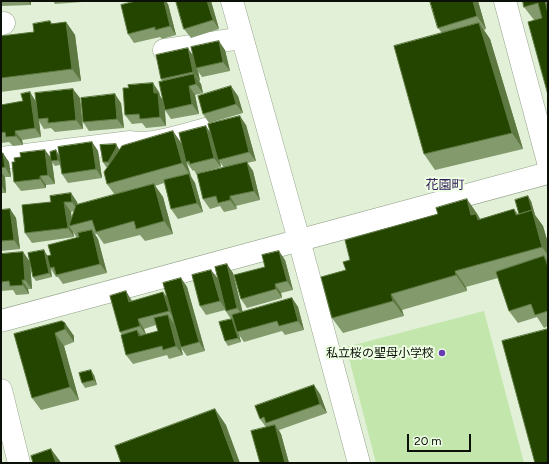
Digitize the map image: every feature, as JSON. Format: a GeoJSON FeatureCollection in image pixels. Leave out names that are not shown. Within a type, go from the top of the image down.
{"type":"FeatureCollection","features":[{"type":"Feature","properties":{"kind":"street"},"geometry":{"type":"LineString","coordinates":[[232,1],[299,240],[359,463]]}},
{"type":"Feature","properties":{"kind":"street"},"geometry":{"type":"LineString","coordinates":[[505,1],[548,162]]}},
{"type":"Feature","properties":{"kind":"street"},"geometry":{"type":"LineString","coordinates":[[164,50],[242,38]]}},
{"type":"Feature","properties":{"kind":"street"},"geometry":{"type":"LineString","coordinates":[[1,158],[130,142],[136,144],[162,140],[210,128]]}},
{"type":"Feature","properties":{"kind":"street"},"geometry":{"type":"LineString","coordinates":[[1,321],[548,173]]}},
{"type":"Feature","properties":{"kind":"street"},"geometry":{"type":"LineString","coordinates":[[1,390],[20,463]]}},
{"type":"Feature","properties":{"kind":"green space"},"geometry":{"type":"Polygon","coordinates":[[[484,311],[524,463],[376,463],[346,347],[484,311]]]}},
{"type":"Feature","properties":{"kind":"building"},"geometry":{"type":"Polygon","coordinates":[[[136,1],[164,1],[170,26],[155,30],[155,27],[128,34],[121,5],[136,1]]]}},
{"type":"Feature","properties":{"kind":"building"},"geometry":{"type":"Polygon","coordinates":[[[176,1],[207,1],[213,20],[184,29],[176,1]]]}},
{"type":"Feature","properties":{"kind":"building"},"geometry":{"type":"Polygon","coordinates":[[[430,1],[473,1],[477,16],[438,28],[430,1]]]}},
{"type":"Feature","properties":{"kind":"building"},"geometry":{"type":"Polygon","coordinates":[[[523,1],[545,1],[548,13],[548,95],[528,22],[542,18],[538,3],[524,7],[523,1]]]}},
{"type":"Feature","properties":{"kind":"building"},"geometry":{"type":"Polygon","coordinates":[[[50,21],[51,24],[66,22],[72,69],[1,78],[1,36],[34,32],[33,24],[50,21]]]}},
{"type":"Feature","properties":{"kind":"building"},"geometry":{"type":"Polygon","coordinates":[[[479,23],[512,133],[424,154],[394,46],[479,23]]]}},
{"type":"Feature","properties":{"kind":"building"},"geometry":{"type":"Polygon","coordinates":[[[219,41],[223,62],[196,68],[191,47],[219,41]]]}},
{"type":"Feature","properties":{"kind":"building"},"geometry":{"type":"Polygon","coordinates":[[[188,48],[193,72],[161,79],[156,55],[188,48]]]}},
{"type":"Feature","properties":{"kind":"building"},"geometry":{"type":"Polygon","coordinates":[[[194,74],[196,84],[189,86],[192,104],[165,110],[159,82],[194,74]]]}},
{"type":"Feature","properties":{"kind":"building"},"geometry":{"type":"Polygon","coordinates":[[[153,83],[154,93],[158,93],[160,117],[140,119],[139,114],[125,115],[123,88],[129,88],[128,85],[153,83]]]}},
{"type":"Feature","properties":{"kind":"building"},"geometry":{"type":"Polygon","coordinates":[[[231,86],[236,104],[203,114],[198,96],[231,86]]]}},
{"type":"Feature","properties":{"kind":"building"},"geometry":{"type":"Polygon","coordinates":[[[73,89],[76,120],[48,123],[48,118],[38,119],[35,93],[73,89]]]}},
{"type":"Feature","properties":{"kind":"building"},"geometry":{"type":"Polygon","coordinates":[[[30,92],[35,128],[15,131],[16,136],[6,137],[5,132],[1,133],[1,105],[23,101],[21,94],[30,92]]]}},
{"type":"Feature","properties":{"kind":"building"},"geometry":{"type":"Polygon","coordinates":[[[115,94],[117,119],[83,122],[81,98],[115,94]]]}},
{"type":"Feature","properties":{"kind":"building"},"geometry":{"type":"Polygon","coordinates":[[[240,116],[249,152],[218,160],[208,124],[240,116]]]}},
{"type":"Feature","properties":{"kind":"building"},"geometry":{"type":"Polygon","coordinates":[[[206,126],[214,158],[190,164],[189,161],[186,162],[179,133],[206,126]]]}},
{"type":"Feature","properties":{"kind":"building"},"geometry":{"type":"Polygon","coordinates":[[[173,131],[182,163],[107,184],[104,172],[122,146],[173,131]]]}},
{"type":"Feature","properties":{"kind":"building"},"geometry":{"type":"Polygon","coordinates":[[[92,142],[96,169],[62,174],[58,147],[92,142]]]}},
{"type":"Feature","properties":{"kind":"building"},"geometry":{"type":"Polygon","coordinates":[[[116,144],[116,148],[108,162],[103,162],[100,145],[116,144]]]}},
{"type":"Feature","properties":{"kind":"building"},"geometry":{"type":"Polygon","coordinates":[[[45,150],[48,175],[40,176],[40,179],[14,182],[12,162],[15,162],[14,158],[21,157],[20,153],[45,150]]]}},
{"type":"Feature","properties":{"kind":"building"},"geometry":{"type":"Polygon","coordinates":[[[56,150],[58,160],[51,161],[50,152],[56,150]]]}},
{"type":"Feature","properties":{"kind":"building"},"geometry":{"type":"Polygon","coordinates":[[[1,153],[3,153],[5,167],[1,168],[1,153]]]}},
{"type":"Feature","properties":{"kind":"building"},"geometry":{"type":"Polygon","coordinates":[[[247,162],[254,191],[230,196],[230,200],[218,203],[216,196],[203,199],[197,174],[247,162]]]}},
{"type":"Feature","properties":{"kind":"building"},"geometry":{"type":"Polygon","coordinates":[[[189,174],[197,203],[171,209],[164,180],[189,174]]]}},
{"type":"Feature","properties":{"kind":"building"},"geometry":{"type":"Polygon","coordinates":[[[154,184],[164,221],[136,229],[134,221],[96,232],[92,220],[69,226],[76,205],[154,184]]]}},
{"type":"Feature","properties":{"kind":"building"},"geometry":{"type":"Polygon","coordinates":[[[71,193],[72,202],[64,202],[68,228],[25,233],[22,205],[51,202],[50,196],[71,193]]]}},
{"type":"Feature","properties":{"kind":"building"},"geometry":{"type":"Polygon","coordinates":[[[528,196],[532,210],[519,214],[515,200],[528,196]]]}},
{"type":"Feature","properties":{"kind":"building"},"geometry":{"type":"Polygon","coordinates":[[[467,199],[471,215],[476,214],[478,220],[514,209],[516,215],[532,210],[542,247],[455,271],[456,275],[391,294],[393,301],[332,318],[321,277],[346,270],[343,262],[350,260],[345,240],[438,214],[436,208],[467,199]]]}},
{"type":"Feature","properties":{"kind":"building"},"geometry":{"type":"Polygon","coordinates":[[[10,209],[14,240],[1,241],[1,210],[10,209]]]}},
{"type":"Feature","properties":{"kind":"building"},"geometry":{"type":"Polygon","coordinates":[[[92,230],[100,264],[56,275],[54,267],[50,268],[47,256],[51,255],[48,245],[79,237],[78,233],[92,230]]]}},
{"type":"Feature","properties":{"kind":"building"},"geometry":{"type":"Polygon","coordinates":[[[44,250],[49,273],[33,277],[28,253],[44,250]]]}},
{"type":"Feature","properties":{"kind":"building"},"geometry":{"type":"Polygon","coordinates":[[[279,251],[287,281],[275,284],[276,289],[241,299],[234,275],[265,267],[262,255],[279,251]]]}},
{"type":"Feature","properties":{"kind":"building"},"geometry":{"type":"Polygon","coordinates":[[[23,252],[25,280],[22,280],[23,285],[10,286],[9,281],[1,282],[1,254],[23,252]]]}},
{"type":"Feature","properties":{"kind":"building"},"geometry":{"type":"Polygon","coordinates":[[[544,256],[548,267],[548,311],[535,315],[531,304],[509,311],[496,272],[544,256]]]}},
{"type":"Feature","properties":{"kind":"building"},"geometry":{"type":"Polygon","coordinates":[[[227,264],[237,308],[226,311],[215,267],[227,264]]]}},
{"type":"Feature","properties":{"kind":"building"},"geometry":{"type":"Polygon","coordinates":[[[211,270],[220,301],[200,306],[192,275],[211,270]]]}},
{"type":"Feature","properties":{"kind":"building"},"geometry":{"type":"Polygon","coordinates":[[[181,278],[199,342],[181,347],[163,283],[181,278]]]}},
{"type":"Feature","properties":{"kind":"building"},"geometry":{"type":"Polygon","coordinates":[[[126,291],[129,302],[163,292],[169,311],[138,319],[140,326],[120,332],[110,296],[126,291]]]}},
{"type":"Feature","properties":{"kind":"building"},"geometry":{"type":"Polygon","coordinates":[[[292,298],[298,321],[279,326],[277,321],[237,332],[232,315],[292,298]]]}},
{"type":"Feature","properties":{"kind":"building"},"geometry":{"type":"Polygon","coordinates":[[[168,315],[176,346],[163,350],[162,346],[126,355],[121,335],[137,330],[139,336],[158,331],[154,318],[168,315]]]}},
{"type":"Feature","properties":{"kind":"building"},"geometry":{"type":"Polygon","coordinates":[[[232,319],[238,338],[225,341],[219,322],[232,319]]]}},
{"type":"Feature","properties":{"kind":"building"},"geometry":{"type":"Polygon","coordinates":[[[62,321],[65,323],[65,329],[55,333],[70,387],[32,398],[14,334],[62,321]]]}},
{"type":"Feature","properties":{"kind":"building"},"geometry":{"type":"Polygon","coordinates":[[[548,329],[548,463],[535,463],[502,341],[548,329]]]}},
{"type":"Feature","properties":{"kind":"building"},"geometry":{"type":"Polygon","coordinates":[[[91,370],[94,380],[82,383],[79,373],[91,370]]]}},
{"type":"Feature","properties":{"kind":"building"},"geometry":{"type":"Polygon","coordinates":[[[314,385],[320,404],[266,423],[264,417],[260,419],[255,406],[314,385]]]}},
{"type":"Feature","properties":{"kind":"building"},"geometry":{"type":"Polygon","coordinates":[[[215,409],[235,463],[121,463],[115,446],[215,409]]]}},
{"type":"Feature","properties":{"kind":"building"},"geometry":{"type":"Polygon","coordinates":[[[275,425],[285,463],[260,463],[251,431],[275,425]]]}},
{"type":"Feature","properties":{"kind":"building"},"geometry":{"type":"Polygon","coordinates":[[[51,449],[56,463],[33,463],[31,456],[51,449]]]}},
{"type":"Feature","properties":{"kind":"place","name":"私立桜の聖母小学校"},"geometry":{"type":"Point","coordinates":[442,353]}},
{"type":"Feature","properties":{"kind":"district","name":"花園町"},"geometry":{"type":"Point","coordinates":[445,185]}}]}
